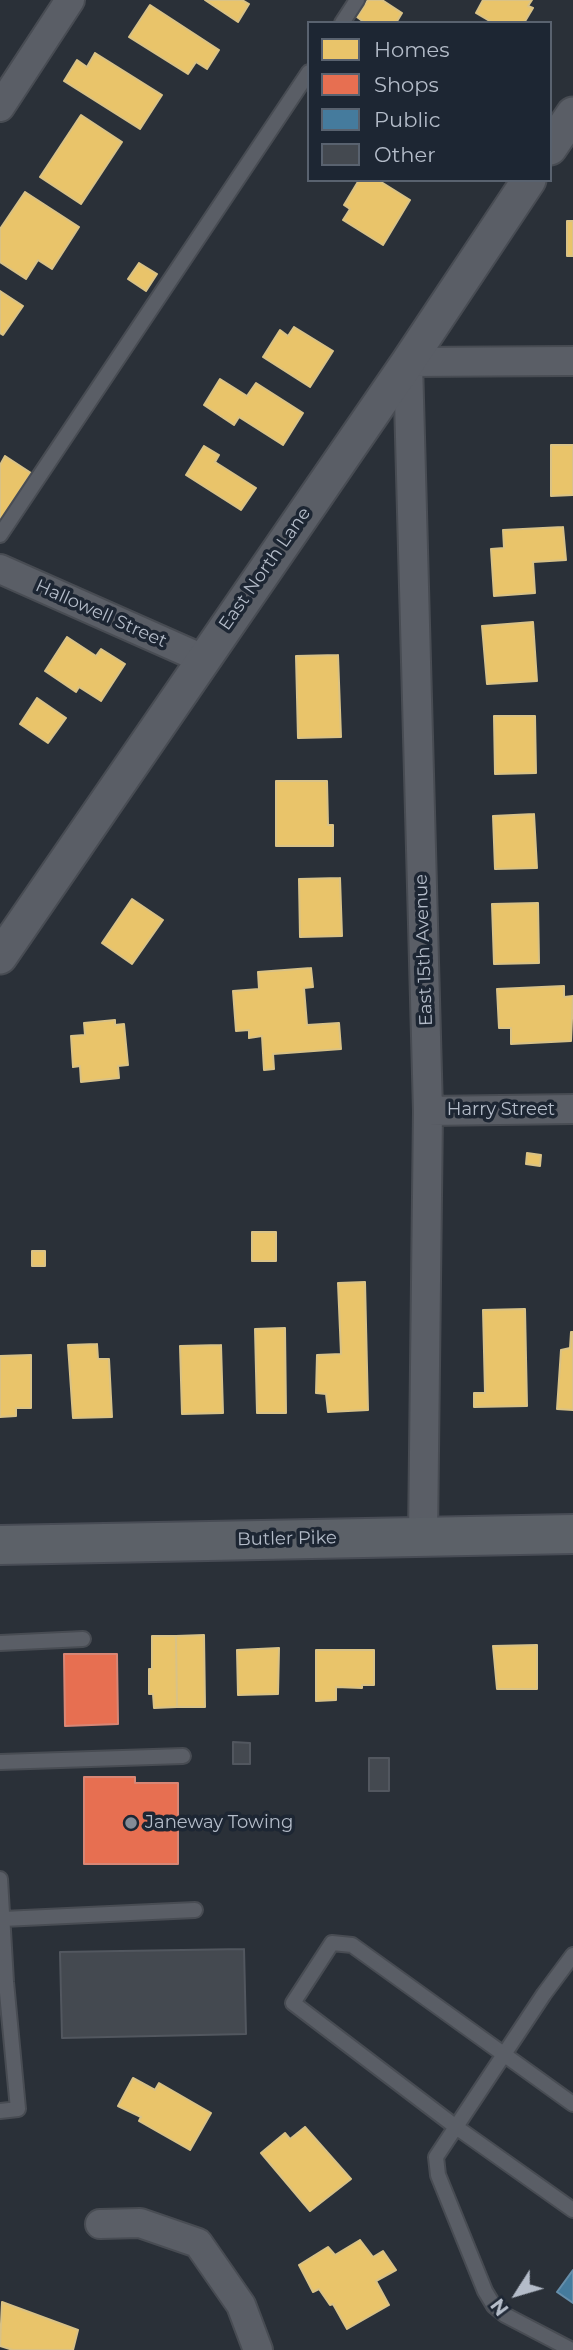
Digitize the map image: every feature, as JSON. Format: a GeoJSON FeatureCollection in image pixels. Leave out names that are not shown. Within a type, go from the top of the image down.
{"type":"FeatureCollection","features":[{"type":"Feature","properties":{"kind":"main road","name":"Butler Pike"},"geometry":{"type":"LineString","coordinates":[[0,1545],[573,1534]]}},
{"type":"Feature","properties":{"kind":"street"},"geometry":{"type":"LineString","coordinates":[[0,107],[70,0]]}},
{"type":"Feature","properties":{"kind":"street"},"geometry":{"type":"LineString","coordinates":[[552,145],[573,114]]}},
{"type":"Feature","properties":{"kind":"street","name":"East North Lane"},"geometry":{"type":"LineString","coordinates":[[0,957],[408,362],[528,182]]}},
{"type":"Feature","properties":{"kind":"street"},"geometry":{"type":"LineString","coordinates":[[408,362],[573,361]]}},
{"type":"Feature","properties":{"kind":"street","name":"East 15th Avenue"},"geometry":{"type":"LineString","coordinates":[[408,362],[428,1111],[424,1537]]}},
{"type":"Feature","properties":{"kind":"street","name":"Hallowell Street"},"geometry":{"type":"LineString","coordinates":[[0,569],[203,659]]}},
{"type":"Feature","properties":{"kind":"street","name":"Harry Street"},"geometry":{"type":"LineString","coordinates":[[428,1111],[573,1110]]}},
{"type":"Feature","properties":{"kind":"street"},"geometry":{"type":"LineString","coordinates":[[100,2224],[140,2223],[198,2243],[241,2305],[258,2350]]}},
{"type":"Feature","properties":{"kind":"lane"},"geometry":{"type":"LineString","coordinates":[[343,21],[357,0]]}},
{"type":"Feature","properties":{"kind":"lane"},"geometry":{"type":"LineString","coordinates":[[0,535],[307,75]]}},
{"type":"Feature","properties":{"kind":"lane"},"geometry":{"type":"LineString","coordinates":[[0,1643],[83,1639]]}},
{"type":"Feature","properties":{"kind":"lane"},"geometry":{"type":"LineString","coordinates":[[0,1762],[183,1756]]}},
{"type":"Feature","properties":{"kind":"lane"},"geometry":{"type":"LineString","coordinates":[[0,1879],[3,1982],[18,2109],[0,2111]]}},
{"type":"Feature","properties":{"kind":"lane"},"geometry":{"type":"LineString","coordinates":[[3,1919],[195,1910]]}},
{"type":"Feature","properties":{"kind":"lane"},"geometry":{"type":"LineString","coordinates":[[573,2104],[352,1945],[332,1943],[293,2003],[456,2127],[573,2210]]}},
{"type":"Feature","properties":{"kind":"lane"},"geometry":{"type":"LineString","coordinates":[[572,2350],[505,2315],[495,2306],[485,2291],[438,2175],[436,2157],[573,1955]]}},
{"type":"Feature","properties":{"kind":"building: Homes"},"geometry":{"type":"Polygon","coordinates":[[[205,0],[242,0],[249,4],[238,22],[205,0]]]}},
{"type":"Feature","properties":{"kind":"building: Homes"},"geometry":{"type":"Polygon","coordinates":[[[368,0],[382,0],[402,13],[397,21],[362,21],[357,17],[368,0]]]}},
{"type":"Feature","properties":{"kind":"building: Homes"},"geometry":{"type":"Polygon","coordinates":[[[483,0],[532,0],[528,6],[533,8],[525,21],[490,21],[476,13],[483,0]]]}},
{"type":"Feature","properties":{"kind":"building: Homes"},"geometry":{"type":"Polygon","coordinates":[[[150,5],[219,50],[207,69],[196,62],[188,74],[129,37],[150,5]]]}},
{"type":"Feature","properties":{"kind":"building: Homes"},"geometry":{"type":"Polygon","coordinates":[[[95,53],[162,95],[140,129],[64,81],[77,60],[87,67],[95,53]]]}},
{"type":"Feature","properties":{"kind":"building: Homes"},"geometry":{"type":"Polygon","coordinates":[[[81,115],[122,142],[81,204],[40,177],[81,115]]]}},
{"type":"Feature","properties":{"kind":"building: Homes"},"geometry":{"type":"Polygon","coordinates":[[[358,182],[381,182],[410,200],[383,245],[343,220],[350,209],[344,205],[358,182]]]}},
{"type":"Feature","properties":{"kind":"building: Homes"},"geometry":{"type":"Polygon","coordinates":[[[25,192],[79,227],[52,269],[38,260],[26,279],[0,262],[0,229],[25,192]]]}},
{"type":"Feature","properties":{"kind":"building: Homes"},"geometry":{"type":"Polygon","coordinates":[[[567,221],[573,221],[573,256],[567,256],[567,221]]]}},
{"type":"Feature","properties":{"kind":"building: Homes"},"geometry":{"type":"Polygon","coordinates":[[[139,263],[157,274],[146,291],[128,279],[139,263]]]}},
{"type":"Feature","properties":{"kind":"building: Homes"},"geometry":{"type":"Polygon","coordinates":[[[0,291],[23,306],[3,335],[0,333],[0,291]]]}},
{"type":"Feature","properties":{"kind":"building: Homes"},"geometry":{"type":"Polygon","coordinates":[[[294,327],[333,351],[310,387],[263,357],[280,330],[288,336],[294,327]]]}},
{"type":"Feature","properties":{"kind":"building: Homes"},"geometry":{"type":"Polygon","coordinates":[[[220,379],[247,396],[256,383],[303,413],[283,445],[239,417],[234,425],[204,405],[220,379]]]}},
{"type":"Feature","properties":{"kind":"building: Homes"},"geometry":{"type":"Polygon","coordinates":[[[551,445],[573,445],[573,495],[551,496],[551,445]]]}},
{"type":"Feature","properties":{"kind":"building: Homes"},"geometry":{"type":"Polygon","coordinates":[[[204,446],[219,455],[215,462],[256,488],[241,510],[186,475],[204,446]]]}},
{"type":"Feature","properties":{"kind":"building: Homes"},"geometry":{"type":"Polygon","coordinates":[[[5,456],[31,473],[0,521],[0,465],[5,456]]]}},
{"type":"Feature","properties":{"kind":"building: Homes"},"geometry":{"type":"Polygon","coordinates":[[[563,527],[566,560],[533,562],[535,593],[494,596],[491,549],[504,548],[503,530],[563,527]]]}},
{"type":"Feature","properties":{"kind":"building: Homes"},"geometry":{"type":"Polygon","coordinates":[[[533,622],[537,681],[487,684],[482,626],[533,622]]]}},
{"type":"Feature","properties":{"kind":"building: Homes"},"geometry":{"type":"Polygon","coordinates":[[[67,637],[96,656],[101,649],[125,664],[101,701],[79,687],[76,692],[45,671],[67,637]]]}},
{"type":"Feature","properties":{"kind":"building: Homes"},"geometry":{"type":"Polygon","coordinates":[[[338,655],[341,737],[298,738],[296,656],[338,655]]]}},
{"type":"Feature","properties":{"kind":"building: Homes"},"geometry":{"type":"Polygon","coordinates":[[[37,698],[66,718],[48,743],[20,724],[37,698]]]}},
{"type":"Feature","properties":{"kind":"building: Homes"},"geometry":{"type":"Polygon","coordinates":[[[494,716],[535,716],[536,773],[495,774],[494,716]]]}},
{"type":"Feature","properties":{"kind":"building: Homes"},"geometry":{"type":"Polygon","coordinates":[[[276,781],[327,781],[328,825],[333,825],[333,846],[276,846],[276,781]]]}},
{"type":"Feature","properties":{"kind":"building: Homes"},"geometry":{"type":"Polygon","coordinates":[[[534,814],[537,868],[495,869],[493,816],[534,814]]]}},
{"type":"Feature","properties":{"kind":"building: Homes"},"geometry":{"type":"Polygon","coordinates":[[[340,878],[342,936],[300,937],[299,879],[340,878]]]}},
{"type":"Feature","properties":{"kind":"building: Homes"},"geometry":{"type":"Polygon","coordinates":[[[132,899],[163,920],[132,964],[102,943],[132,899]]]}},
{"type":"Feature","properties":{"kind":"building: Homes"},"geometry":{"type":"Polygon","coordinates":[[[538,903],[539,963],[494,964],[492,904],[538,903]]]}},
{"type":"Feature","properties":{"kind":"building: Homes"},"geometry":{"type":"Polygon","coordinates":[[[311,968],[313,987],[304,988],[307,1025],[339,1023],[341,1049],[273,1054],[274,1069],[264,1070],[262,1036],[249,1038],[249,1030],[236,1031],[233,991],[259,989],[258,972],[311,968]]]}},
{"type":"Feature","properties":{"kind":"building: Homes"},"geometry":{"type":"Polygon","coordinates":[[[564,986],[564,997],[573,996],[571,1041],[511,1044],[511,1028],[499,1028],[497,989],[564,986]]]}},
{"type":"Feature","properties":{"kind":"building: Homes"},"geometry":{"type":"Polygon","coordinates":[[[115,1020],[115,1025],[124,1024],[128,1065],[118,1066],[119,1078],[81,1082],[80,1066],[73,1067],[71,1036],[85,1035],[84,1023],[115,1020]]]}},
{"type":"Feature","properties":{"kind":"building: Homes"},"geometry":{"type":"Polygon","coordinates":[[[527,1153],[541,1155],[540,1166],[526,1164],[527,1153]]]}},
{"type":"Feature","properties":{"kind":"building: Homes"},"geometry":{"type":"Polygon","coordinates":[[[252,1232],[276,1232],[276,1261],[252,1261],[252,1232]]]}},
{"type":"Feature","properties":{"kind":"building: Homes"},"geometry":{"type":"Polygon","coordinates":[[[32,1251],[45,1251],[45,1266],[32,1266],[32,1251]]]}},
{"type":"Feature","properties":{"kind":"building: Homes"},"geometry":{"type":"Polygon","coordinates":[[[365,1282],[368,1410],[328,1412],[326,1394],[316,1393],[317,1355],[341,1354],[338,1283],[365,1282]]]}},
{"type":"Feature","properties":{"kind":"building: Homes"},"geometry":{"type":"Polygon","coordinates":[[[525,1309],[527,1406],[474,1407],[474,1393],[485,1393],[483,1310],[525,1309]]]}},
{"type":"Feature","properties":{"kind":"building: Homes"},"geometry":{"type":"Polygon","coordinates":[[[285,1328],[286,1413],[257,1413],[255,1329],[285,1328]]]}},
{"type":"Feature","properties":{"kind":"building: Homes"},"geometry":{"type":"Polygon","coordinates":[[[571,1332],[573,1410],[557,1409],[561,1350],[570,1348],[571,1332]]]}},
{"type":"Feature","properties":{"kind":"building: Homes"},"geometry":{"type":"Polygon","coordinates":[[[97,1344],[98,1359],[109,1359],[112,1417],[73,1418],[68,1345],[97,1344]]]}},
{"type":"Feature","properties":{"kind":"building: Homes"},"geometry":{"type":"Polygon","coordinates":[[[221,1345],[223,1413],[182,1414],[180,1346],[221,1345]]]}},
{"type":"Feature","properties":{"kind":"building: Homes"},"geometry":{"type":"Polygon","coordinates":[[[31,1355],[31,1408],[16,1408],[16,1416],[0,1417],[0,1356],[31,1355]]]}},
{"type":"Feature","properties":{"kind":"building: Homes"},"geometry":{"type":"Polygon","coordinates":[[[204,1635],[205,1707],[177,1707],[176,1636],[204,1635]]]}},
{"type":"Feature","properties":{"kind":"building: Homes"},"geometry":{"type":"Polygon","coordinates":[[[152,1636],[176,1636],[177,1707],[154,1708],[153,1694],[149,1694],[152,1636]]]}},
{"type":"Feature","properties":{"kind":"building: Homes"},"geometry":{"type":"Polygon","coordinates":[[[537,1645],[537,1689],[497,1689],[493,1646],[537,1645]]]}},
{"type":"Feature","properties":{"kind":"building: Homes"},"geometry":{"type":"Polygon","coordinates":[[[279,1648],[278,1694],[238,1695],[237,1650],[279,1648]]]}},
{"type":"Feature","properties":{"kind":"building: Homes"},"geometry":{"type":"Polygon","coordinates":[[[316,1650],[374,1650],[374,1685],[362,1685],[362,1688],[336,1687],[336,1700],[316,1701],[316,1650]]]}},
{"type":"Feature","properties":{"kind":"building: Homes"},"geometry":{"type":"Polygon","coordinates":[[[133,2078],[155,2090],[159,2083],[211,2113],[190,2150],[139,2121],[141,2117],[118,2106],[133,2078]]]}},
{"type":"Feature","properties":{"kind":"building: Homes"},"geometry":{"type":"Polygon","coordinates":[[[305,2127],[351,2179],[310,2211],[261,2153],[285,2133],[290,2139],[305,2127]]]}},
{"type":"Feature","properties":{"kind":"building: Homes"},"geometry":{"type":"Polygon","coordinates":[[[360,2240],[373,2257],[383,2251],[396,2270],[376,2281],[389,2305],[347,2329],[333,2304],[330,2305],[319,2289],[313,2292],[299,2265],[328,2247],[335,2255],[360,2240]]]}},
{"type":"Feature","properties":{"kind":"building: Homes"},"geometry":{"type":"Polygon","coordinates":[[[2,2302],[78,2330],[73,2350],[13,2350],[0,2346],[2,2302]]]}},
{"type":"Feature","properties":{"kind":"building: Shops"},"geometry":{"type":"Polygon","coordinates":[[[64,1654],[117,1654],[118,1724],[65,1726],[64,1654]]]}},
{"type":"Feature","properties":{"kind":"building: Shops","name":"Janeway Towing"},"geometry":{"type":"Polygon","coordinates":[[[84,1777],[135,1777],[135,1783],[178,1783],[178,1864],[84,1864],[84,1777]]]}},
{"type":"Feature","properties":{"kind":"building: Public"},"geometry":{"type":"Polygon","coordinates":[[[573,2270],[573,2303],[557,2292],[573,2270]]]}},
{"type":"Feature","properties":{"kind":"building: Other"},"geometry":{"type":"Polygon","coordinates":[[[233,1742],[250,1743],[250,1764],[233,1764],[233,1742]]]}},
{"type":"Feature","properties":{"kind":"building: Other"},"geometry":{"type":"Polygon","coordinates":[[[369,1758],[389,1758],[389,1791],[369,1791],[369,1758]]]}},
{"type":"Feature","properties":{"kind":"building: Other"},"geometry":{"type":"Polygon","coordinates":[[[244,1949],[246,2034],[62,2038],[60,1952],[244,1949]]]}},
{"type":"Feature","properties":{"kind":"place","name":"Janeway Towing"},"geometry":{"type":"Point","coordinates":[131,1823]}}]}
